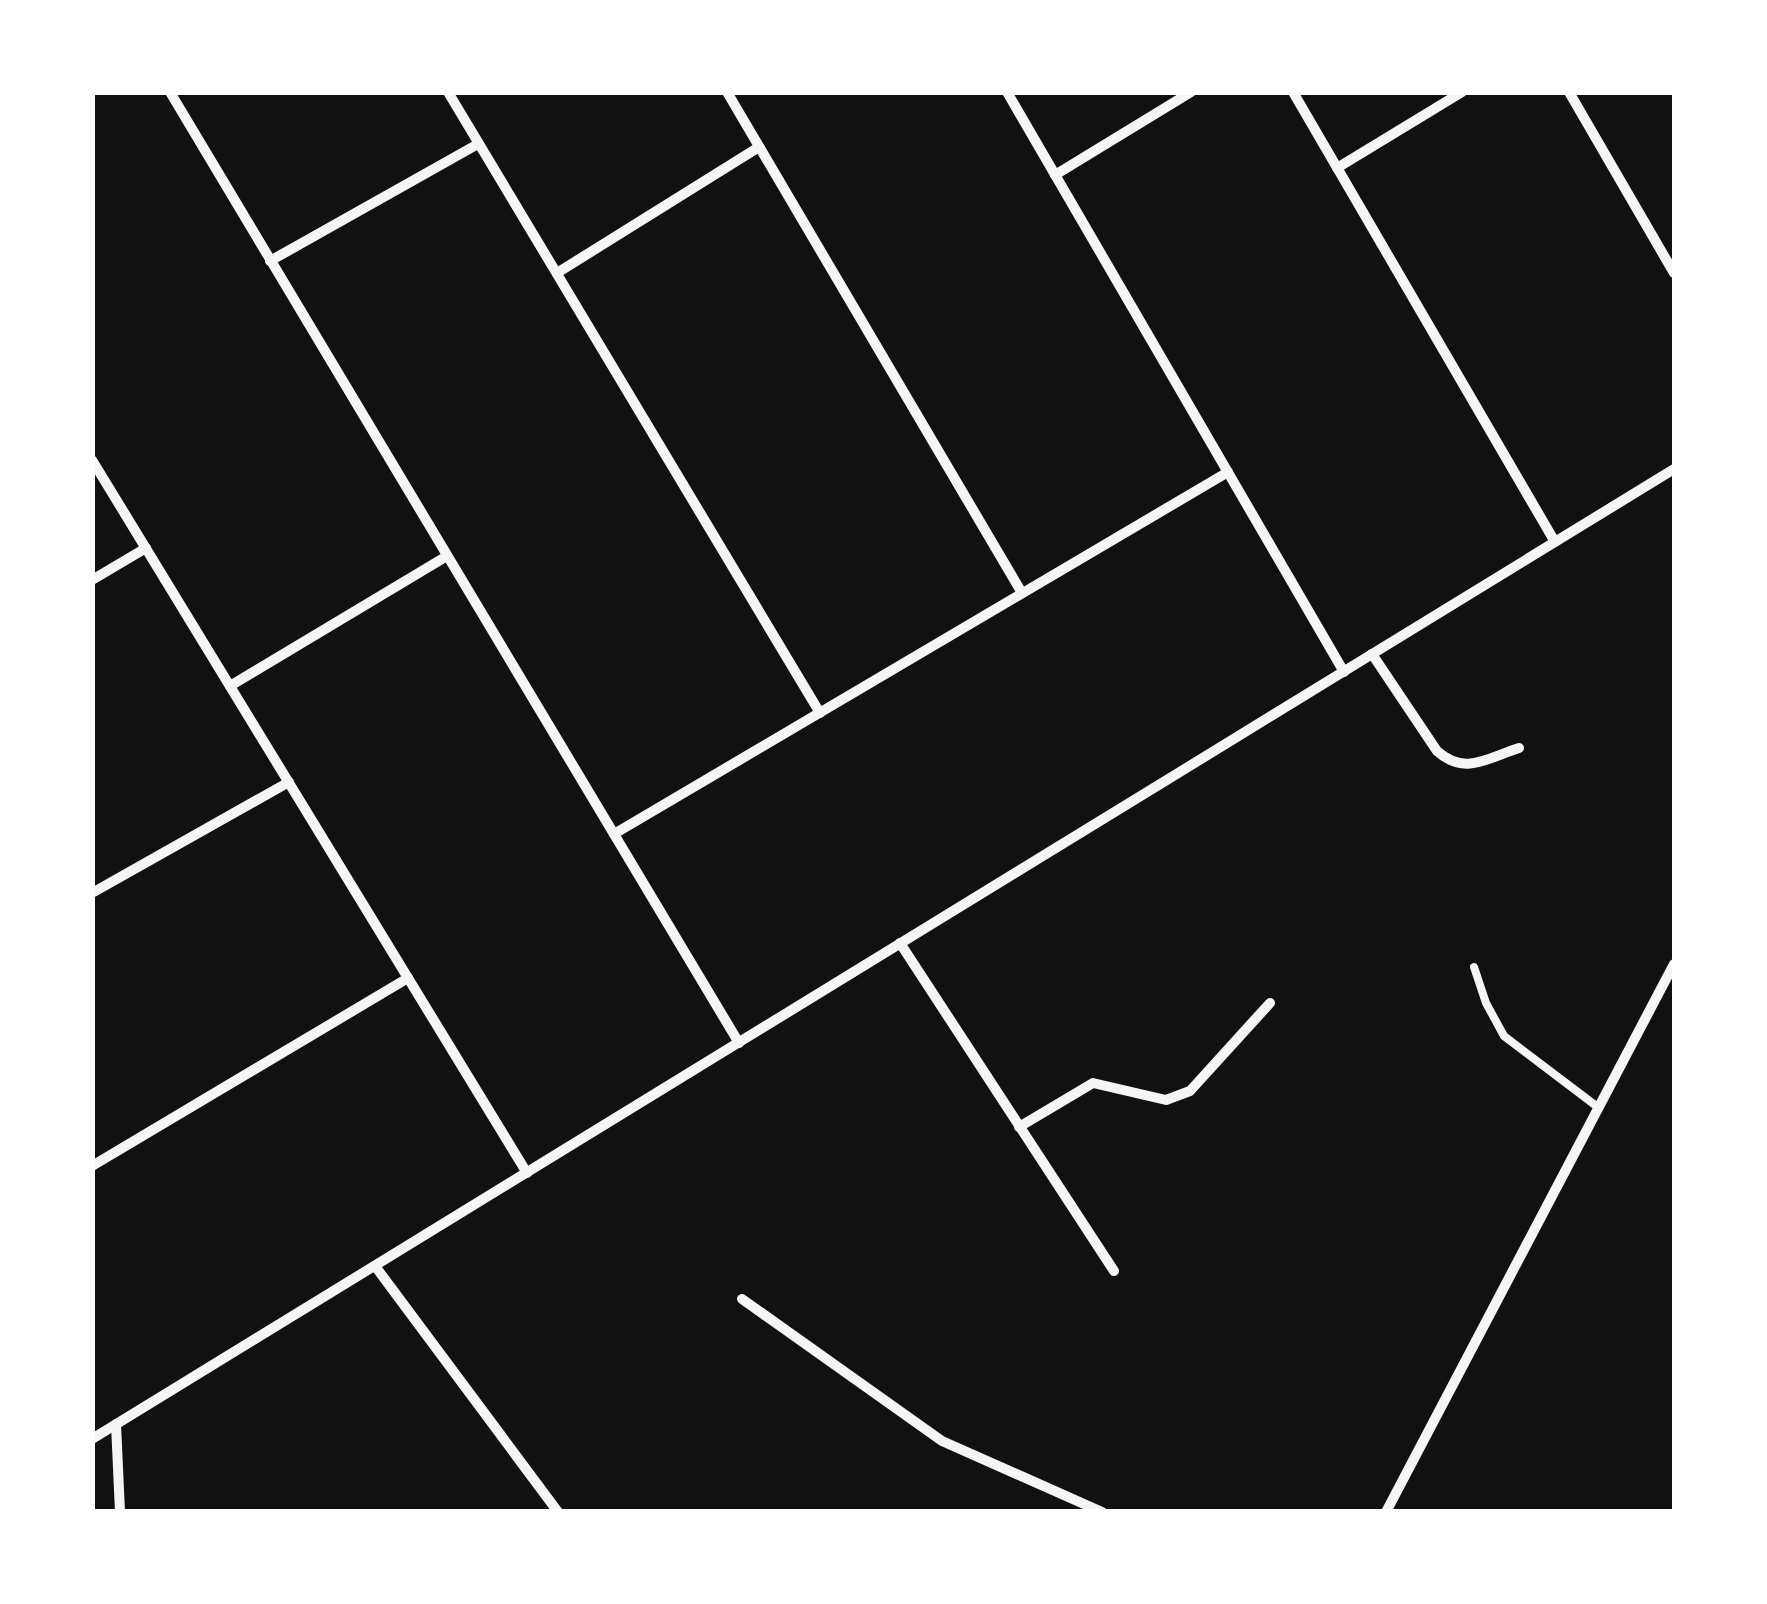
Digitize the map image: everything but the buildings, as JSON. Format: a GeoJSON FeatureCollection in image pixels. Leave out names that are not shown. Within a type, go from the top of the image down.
{"type":"FeatureCollection","features":[{"type":"Feature","properties":{"kind":"street"},"geometry":{"type":"LineString","coordinates":[[170,92],[739,1042]]}},
{"type":"Feature","properties":{"kind":"street"},"geometry":{"type":"LineString","coordinates":[[448,92],[820,713]]}},
{"type":"Feature","properties":{"kind":"street"},"geometry":{"type":"LineString","coordinates":[[727,92],[1022,593]]}},
{"type":"Feature","properties":{"kind":"street"},"geometry":{"type":"LineString","coordinates":[[1007,92],[1344,672]]}},
{"type":"Feature","properties":{"kind":"street"},"geometry":{"type":"LineString","coordinates":[[1055,175],[1190,92]]}},
{"type":"Feature","properties":{"kind":"street"},"geometry":{"type":"LineString","coordinates":[[1292,92],[1555,542]]}},
{"type":"Feature","properties":{"kind":"street"},"geometry":{"type":"LineString","coordinates":[[1337,168],[1462,92]]}},
{"type":"Feature","properties":{"kind":"street"},"geometry":{"type":"LineString","coordinates":[[1569,92],[1674,272]]}},
{"type":"Feature","properties":{"kind":"street"},"geometry":{"type":"LineString","coordinates":[[270,260],[478,144]]}},
{"type":"Feature","properties":{"kind":"street"},"geometry":{"type":"LineString","coordinates":[[556,273],[759,147]]}},
{"type":"Feature","properties":{"kind":"street"},"geometry":{"type":"LineString","coordinates":[[92,460],[527,1173]]}},
{"type":"Feature","properties":{"kind":"street"},"geometry":{"type":"LineString","coordinates":[[92,1439],[1674,469]]}},
{"type":"Feature","properties":{"kind":"street"},"geometry":{"type":"LineString","coordinates":[[614,834],[1228,472]]}},
{"type":"Feature","properties":{"kind":"street"},"geometry":{"type":"LineString","coordinates":[[92,580],[146,548]]}},
{"type":"Feature","properties":{"kind":"street"},"geometry":{"type":"LineString","coordinates":[[230,686],[447,556]]}},
{"type":"Feature","properties":{"kind":"street"},"geometry":{"type":"LineString","coordinates":[[1372,654],[1437,751],[1450,762],[1467,765],[1519,748]]}},
{"type":"Feature","properties":{"kind":"street"},"geometry":{"type":"LineString","coordinates":[[92,893],[289,782]]}},
{"type":"Feature","properties":{"kind":"street"},"geometry":{"type":"LineString","coordinates":[[900,944],[1114,1271]]}},
{"type":"Feature","properties":{"kind":"street"},"geometry":{"type":"LineString","coordinates":[[1386,1512],[1674,964]]}},
{"type":"Feature","properties":{"kind":"street"},"geometry":{"type":"LineString","coordinates":[[92,1166],[408,978]]}},
{"type":"Feature","properties":{"kind":"street"},"geometry":{"type":"LineString","coordinates":[[1019,1127],[1093,1083],[1166,1100],[1190,1091],[1270,1003]]}},
{"type":"Feature","properties":{"kind":"street"},"geometry":{"type":"LineString","coordinates":[[376,1266],[558,1512]]}},
{"type":"Feature","properties":{"kind":"street"},"geometry":{"type":"LineString","coordinates":[[742,1299],[942,1441],[1102,1512]]}},
{"type":"Feature","properties":{"kind":"street"},"geometry":{"type":"LineString","coordinates":[[116,1424],[120,1512]]}},
{"type":"Feature","properties":{"kind":"lane"},"geometry":{"type":"LineString","coordinates":[[1474,967],[1504,1036],[1598,1108]]}}]}
